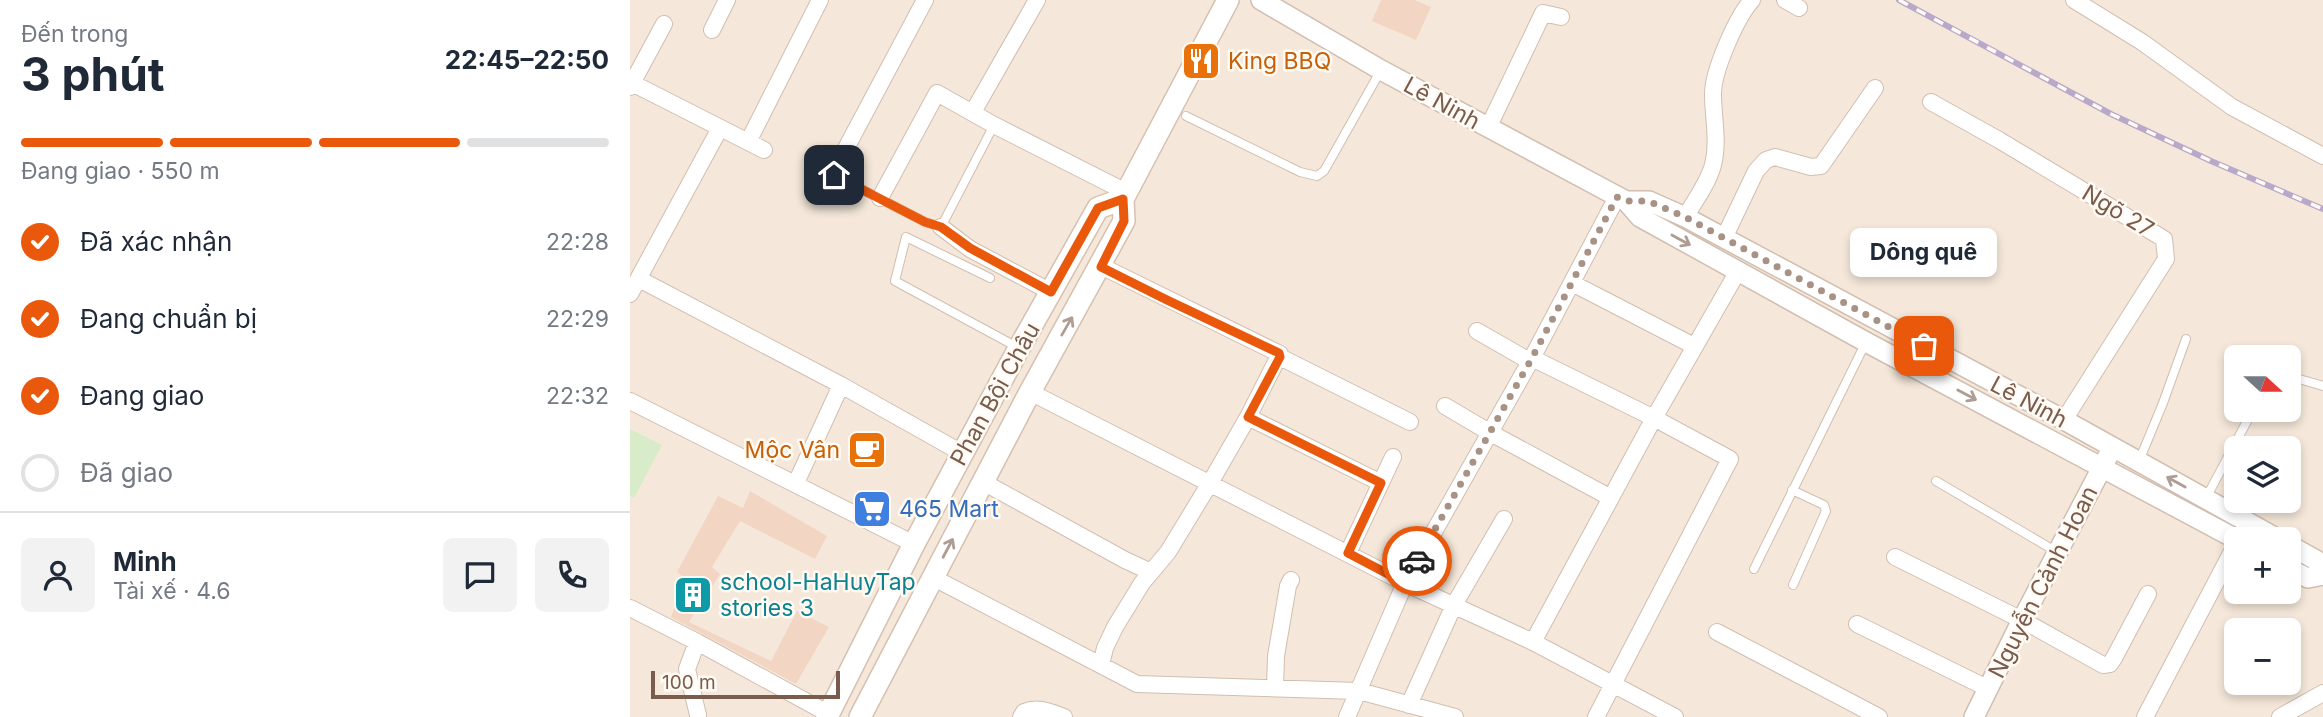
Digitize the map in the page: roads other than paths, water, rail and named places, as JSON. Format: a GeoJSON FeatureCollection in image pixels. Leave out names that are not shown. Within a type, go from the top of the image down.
{"type":"FeatureCollection","features":[{"type":"Feature","properties":{"kind":"main road","name":"Phan Bội Châu"},"geometry":{"type":"LineString","coordinates":[[860,717],[1030,392],[1101,267],[1124,221],[1124,196],[1228,0]]}},
{"type":"Feature","properties":{"kind":"main road","name":"Phan Bội Châu"},"geometry":{"type":"LineString","coordinates":[[828,716],[962,453],[1098,208],[1124,196]]}},
{"type":"Feature","properties":{"kind":"main road"},"geometry":{"type":"LineString","coordinates":[[1019,348],[1046,363]]}},
{"type":"Feature","properties":{"kind":"main road"},"geometry":{"type":"LineString","coordinates":[[871,632],[897,645]]}},
{"type":"Feature","properties":{"kind":"street"},"geometry":{"type":"LineString","coordinates":[[712,30],[727,0]]}},
{"type":"Feature","properties":{"kind":"street"},"geometry":{"type":"LineString","coordinates":[[748,142],[820,0]]}},
{"type":"Feature","properties":{"kind":"street"},"geometry":{"type":"LineString","coordinates":[[835,169],[925,0]]}},
{"type":"Feature","properties":{"kind":"street"},"geometry":{"type":"LineString","coordinates":[[973,112],[1037,0]]}},
{"type":"Feature","properties":{"kind":"street","name":"Lê Ninh"},"geometry":{"type":"LineString","coordinates":[[1261,0],[1381,70],[1621,199],[1640,217],[2224,534]]}},
{"type":"Feature","properties":{"kind":"street"},"geometry":{"type":"LineString","coordinates":[[1685,217],[1708,178],[1713,164],[1716,149],[1714,84],[1729,42],[1752,0]]}},
{"type":"Feature","properties":{"kind":"street"},"geometry":{"type":"LineString","coordinates":[[2074,0],[2142,43],[2232,107],[2323,156]]}},
{"type":"Feature","properties":{"kind":"street"},"geometry":{"type":"LineString","coordinates":[[1488,128],[1543,13],[1561,17]]}},
{"type":"Feature","properties":{"kind":"street"},"geometry":{"type":"LineString","coordinates":[[664,24],[631,85],[764,150]]}},
{"type":"Feature","properties":{"kind":"street"},"geometry":{"type":"LineString","coordinates":[[1724,238],[1761,163],[1775,157],[1811,167],[1821,166],[1875,88]]}},
{"type":"Feature","properties":{"kind":"street"},"geometry":{"type":"LineString","coordinates":[[880,198],[937,93],[1124,196]]}},
{"type":"Feature","properties":{"kind":"street","name":"Ngõ 27"},"geometry":{"type":"LineString","coordinates":[[1931,102],[2164,239],[2166,259],[2064,420]]}},
{"type":"Feature","properties":{"kind":"street"},"geometry":{"type":"LineString","coordinates":[[630,295],[720,128]]}},
{"type":"Feature","properties":{"kind":"street"},"geometry":{"type":"LineString","coordinates":[[1347,717],[1405,583],[1621,199]]}},
{"type":"Feature","properties":{"kind":"street","name":"Lê Ninh"},"geometry":{"type":"LineString","coordinates":[[1621,199],[1648,201],[1685,217],[2064,420],[2257,527]]}},
{"type":"Feature","properties":{"kind":"street"},"geometry":{"type":"LineString","coordinates":[[941,227],[970,248],[1051,292]]}},
{"type":"Feature","properties":{"kind":"street"},"geometry":{"type":"LineString","coordinates":[[1101,267],[1278,352],[1280,357],[1410,422]]}},
{"type":"Feature","properties":{"kind":"street"},"geometry":{"type":"LineString","coordinates":[[1533,642],[1693,346],[1738,271]]}},
{"type":"Feature","properties":{"kind":"street"},"geometry":{"type":"LineString","coordinates":[[639,279],[841,385],[962,453]]}},
{"type":"Feature","properties":{"kind":"street"},"geometry":{"type":"LineString","coordinates":[[1572,283],[1693,346]]}},
{"type":"Feature","properties":{"kind":"street"},"geometry":{"type":"LineString","coordinates":[[1866,341],[1878,321]]}},
{"type":"Feature","properties":{"kind":"street"},"geometry":{"type":"LineString","coordinates":[[1477,331],[1527,359],[1532,358],[1654,418],[1730,459],[1596,717]]}},
{"type":"Feature","properties":{"kind":"street"},"geometry":{"type":"LineString","coordinates":[[1101,665],[1105,648],[1115,627],[1151,572],[1168,552],[1248,417],[1280,357]]}},
{"type":"Feature","properties":{"kind":"street"},"geometry":{"type":"LineString","coordinates":[[796,483],[841,385]]}},
{"type":"Feature","properties":{"kind":"street"},"geometry":{"type":"LineString","coordinates":[[1030,392],[1405,583],[1533,642],[1675,717]]}},
{"type":"Feature","properties":{"kind":"street"},"geometry":{"type":"LineString","coordinates":[[630,401],[914,544]]}},
{"type":"Feature","properties":{"kind":"street"},"geometry":{"type":"LineString","coordinates":[[1446,405],[1489,432],[1611,498]]}},
{"type":"Feature","properties":{"kind":"street"},"geometry":{"type":"LineString","coordinates":[[1248,417],[1381,483]]}},
{"type":"Feature","properties":{"kind":"street","name":"Nguyễn Cảnh Hoan"},"geometry":{"type":"LineString","coordinates":[[1974,717],[2112,447]]}},
{"type":"Feature","properties":{"kind":"street"},"geometry":{"type":"LineString","coordinates":[[1348,553],[1393,457]]}},
{"type":"Feature","properties":{"kind":"street"},"geometry":{"type":"LineString","coordinates":[[983,482],[1151,572]]}},
{"type":"Feature","properties":{"kind":"street"},"geometry":{"type":"LineString","coordinates":[[1409,705],[1454,605],[1504,519]]}},
{"type":"Feature","properties":{"kind":"street"},"geometry":{"type":"LineString","coordinates":[[2301,552],[2316,560],[2323,574],[2308,578],[2301,575]]}},
{"type":"Feature","properties":{"kind":"street"},"geometry":{"type":"LineString","coordinates":[[1895,557],[2022,620],[2106,666],[2114,658],[2148,594]]}},
{"type":"Feature","properties":{"kind":"street"},"geometry":{"type":"LineString","coordinates":[[2145,717],[2224,564]]}},
{"type":"Feature","properties":{"kind":"street"},"geometry":{"type":"LineString","coordinates":[[932,577],[1137,684],[1359,691],[1455,717]]}},
{"type":"Feature","properties":{"kind":"street"},"geometry":{"type":"LineString","coordinates":[[1275,688],[1276,656],[1291,580]]}},
{"type":"Feature","properties":{"kind":"street"},"geometry":{"type":"LineString","coordinates":[[630,608],[697,642],[828,716]]}},
{"type":"Feature","properties":{"kind":"street"},"geometry":{"type":"LineString","coordinates":[[1857,624],[1989,689]]}},
{"type":"Feature","properties":{"kind":"street"},"geometry":{"type":"LineString","coordinates":[[1717,632],[1879,717]]}},
{"type":"Feature","properties":{"kind":"street"},"geometry":{"type":"LineString","coordinates":[[697,642],[687,669],[698,715]]}},
{"type":"Feature","properties":{"kind":"street"},"geometry":{"type":"LineString","coordinates":[[2280,717],[2323,693]]}},
{"type":"Feature","properties":{"kind":"street"},"geometry":{"type":"LineString","coordinates":[[1021,717],[1031,709],[1041,709],[1064,717]]}},
{"type":"Feature","properties":{"kind":"lane"},"geometry":{"type":"LineString","coordinates":[[1186,116],[1300,172],[1317,176],[1324,171],[1381,70]]}},
{"type":"Feature","properties":{"kind":"lane"},"geometry":{"type":"LineString","coordinates":[[835,169],[834,175],[925,222],[941,227],[994,125]]}},
{"type":"Feature","properties":{"kind":"lane"},"geometry":{"type":"LineString","coordinates":[[990,278],[906,237],[895,281],[1019,348]]}},
{"type":"Feature","properties":{"kind":"lane"},"geometry":{"type":"LineString","coordinates":[[2139,461],[2186,339]]}},
{"type":"Feature","properties":{"kind":"lane"},"geometry":{"type":"LineString","coordinates":[[1754,569],[1866,341]]}},
{"type":"Feature","properties":{"kind":"lane"},"geometry":{"type":"LineString","coordinates":[[2301,380],[2323,386]]}},
{"type":"Feature","properties":{"kind":"lane"},"geometry":{"type":"LineString","coordinates":[[2206,498],[2247,422]]}},
{"type":"Feature","properties":{"kind":"lane"},"geometry":{"type":"LineString","coordinates":[[1936,481],[2057,552]]}},
{"type":"Feature","properties":{"kind":"lane"},"geometry":{"type":"LineString","coordinates":[[1792,490],[1824,505],[1826,511],[1793,585]]}},
{"type":"Feature","properties":{"kind":"railway"},"geometry":{"type":"LineString","coordinates":[[1899,0],[2111,114],[2323,209]]}},
{"type":"Feature","properties":{"kind":"place","name":"King BBQ"},"geometry":{"type":"Point","coordinates":[1201,61]}},
{"type":"Feature","properties":{"kind":"place","name":"Dông quê"},"geometry":{"type":"Point","coordinates":[1924,346]}},
{"type":"Feature","properties":{"kind":"place","name":"Mộc Vân"},"geometry":{"type":"Point","coordinates":[867,450]}},
{"type":"Feature","properties":{"kind":"place","name":"465 Mart"},"geometry":{"type":"Point","coordinates":[872,509]}},
{"type":"Feature","properties":{"kind":"place","name":"school-HaHuyTap stories 3"},"geometry":{"type":"Point","coordinates":[693,595]}}]}
